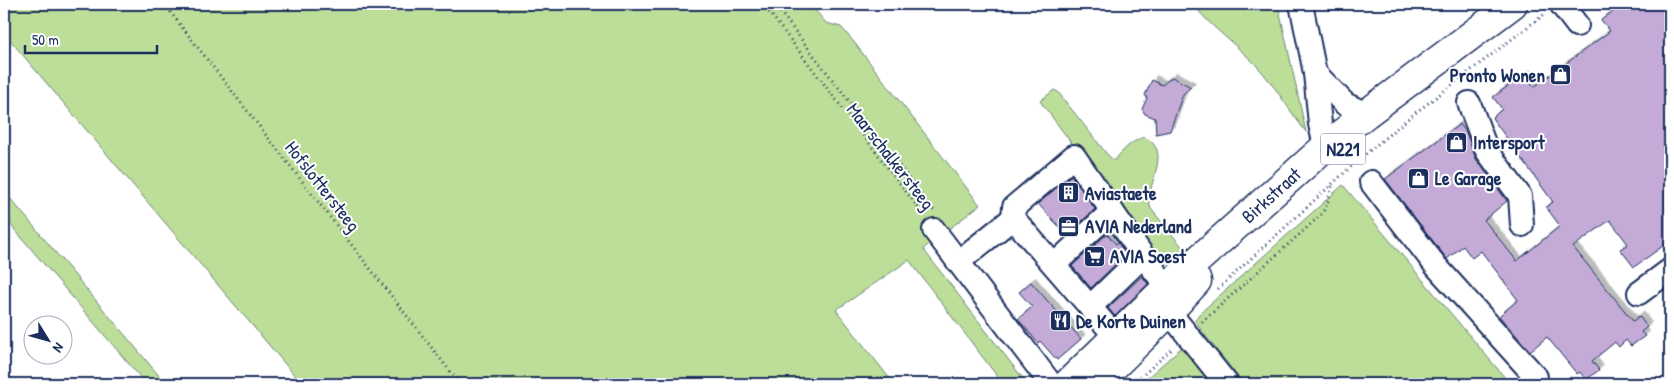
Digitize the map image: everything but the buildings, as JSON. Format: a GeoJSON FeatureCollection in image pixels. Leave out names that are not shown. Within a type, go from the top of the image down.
{"type":"FeatureCollection","features":[{"type":"Feature","properties":{"kind":"main road","name":"Birkstraat"},"geometry":{"type":"LineString","coordinates":[[1098,382],[1144,338],[1165,294],[1325,147],[1366,114],[1514,4]]}},
{"type":"Feature","properties":{"kind":"main road","name":"Birkstraat"},"geometry":{"type":"LineString","coordinates":[[1067,384],[1113,333],[1165,294],[1211,265],[1343,149],[1548,6]]}},
{"type":"Feature","properties":{"kind":"street"},"geometry":{"type":"LineString","coordinates":[[1301,4],[1315,73],[1320,124],[1325,147]]}},
{"type":"Feature","properties":{"kind":"street"},"geometry":{"type":"LineString","coordinates":[[1548,6],[1577,25]]}},
{"type":"Feature","properties":{"kind":"street"},"geometry":{"type":"LineString","coordinates":[[1315,73],[1345,104],[1366,114]]}},
{"type":"Feature","properties":{"kind":"street"},"geometry":{"type":"LineString","coordinates":[[1469,103],[1487,151],[1520,196],[1522,225]]}},
{"type":"Feature","properties":{"kind":"street"},"geometry":{"type":"LineString","coordinates":[[958,262],[1013,218],[1014,207],[1074,156],[1143,256],[1188,335],[1227,384]]}},
{"type":"Feature","properties":{"kind":"street"},"geometry":{"type":"LineString","coordinates":[[1371,182],[1436,266],[1536,377]]}},
{"type":"Feature","properties":{"kind":"street"},"geometry":{"type":"LineString","coordinates":[[1054,265],[1112,211]]}},
{"type":"Feature","properties":{"kind":"street"},"geometry":{"type":"LineString","coordinates":[[1013,218],[1113,333],[1118,352],[1098,382]]}},
{"type":"Feature","properties":{"kind":"street","name":"Maarschalkersteeg"},"geometry":{"type":"LineString","coordinates":[[929,223],[1051,384]]}},
{"type":"Feature","properties":{"kind":"street"},"geometry":{"type":"LineString","coordinates":[[1090,307],[1143,256]]}},
{"type":"Feature","properties":{"kind":"street"},"geometry":{"type":"LineString","coordinates":[[1639,293],[1670,270]]}},
{"type":"Feature","properties":{"kind":"street"},"geometry":{"type":"LineString","coordinates":[[1113,333],[1144,338]]}},
{"type":"Feature","properties":{"kind":"path","name":"Hofslottersteeg"},"geometry":{"type":"LineString","coordinates":[[164,4],[460,384]]}},
{"type":"Feature","properties":{"kind":"path","name":"Maarschalkersteeg"},"geometry":{"type":"LineString","coordinates":[[762,4],[929,223],[937,216],[774,4]]}},
{"type":"Feature","properties":{"kind":"path","name":"Birkstraat"},"geometry":{"type":"LineString","coordinates":[[1216,292],[1333,183],[1410,117],[1548,6]]}},
{"type":"Feature","properties":{"kind":"path"},"geometry":{"type":"LineString","coordinates":[[1133,384],[1322,214],[1333,183]]}},
{"type":"Feature","properties":{"kind":"green space"},"geometry":{"type":"Polygon","coordinates":[[[4,4],[810,4],[826,23],[841,27],[853,41],[980,205],[923,249],[1027,384],[1003,384],[909,260],[836,310],[894,384],[302,384],[4,33],[4,4]]]}},
{"type":"Feature","properties":{"kind":"green space"},"geometry":{"type":"Polygon","coordinates":[[[1193,4],[1278,4],[1306,132],[1257,66],[1207,20],[1193,4]]]}},
{"type":"Feature","properties":{"kind":"green space"},"geometry":{"type":"Polygon","coordinates":[[[1054,90],[1058,92],[1114,161],[1127,147],[1139,139],[1144,137],[1153,143],[1157,151],[1158,160],[1149,200],[1151,209],[1184,249],[1164,266],[1040,101],[1054,90]]]}},
{"type":"Feature","properties":{"kind":"green space"},"geometry":{"type":"Polygon","coordinates":[[[1343,185],[1510,384],[1244,384],[1203,333],[1195,320],[1199,314],[1343,185]]]}},
{"type":"Feature","properties":{"kind":"green space"},"geometry":{"type":"Polygon","coordinates":[[[4,191],[166,384],[146,384],[4,217],[4,191]]]}},
{"type":"Feature","properties":{"kind":"green space"},"geometry":{"type":"Polygon","coordinates":[[[1182,347],[1211,384],[1140,384],[1182,347]]]}},
{"type":"Feature","properties":{"kind":"place","name":"Pronto Wonen"},"geometry":{"type":"Point","coordinates":[1561,75]}},
{"type":"Feature","properties":{"kind":"place","name":"Intersport"},"geometry":{"type":"Point","coordinates":[1457,142]}},
{"type":"Feature","properties":{"kind":"place","name":"Le Garage"},"geometry":{"type":"Point","coordinates":[1419,178]}},
{"type":"Feature","properties":{"kind":"place","name":"Aviastaete"},"geometry":{"type":"Point","coordinates":[1069,193]}},
{"type":"Feature","properties":{"kind":"place","name":"AVIA Nederland"},"geometry":{"type":"Point","coordinates":[1069,226]}},
{"type":"Feature","properties":{"kind":"place","name":"AVIA Soest"},"geometry":{"type":"Point","coordinates":[1094,256]}},
{"type":"Feature","properties":{"kind":"place","name":"De Korte Duinen"},"geometry":{"type":"Point","coordinates":[1060,321]}}]}
